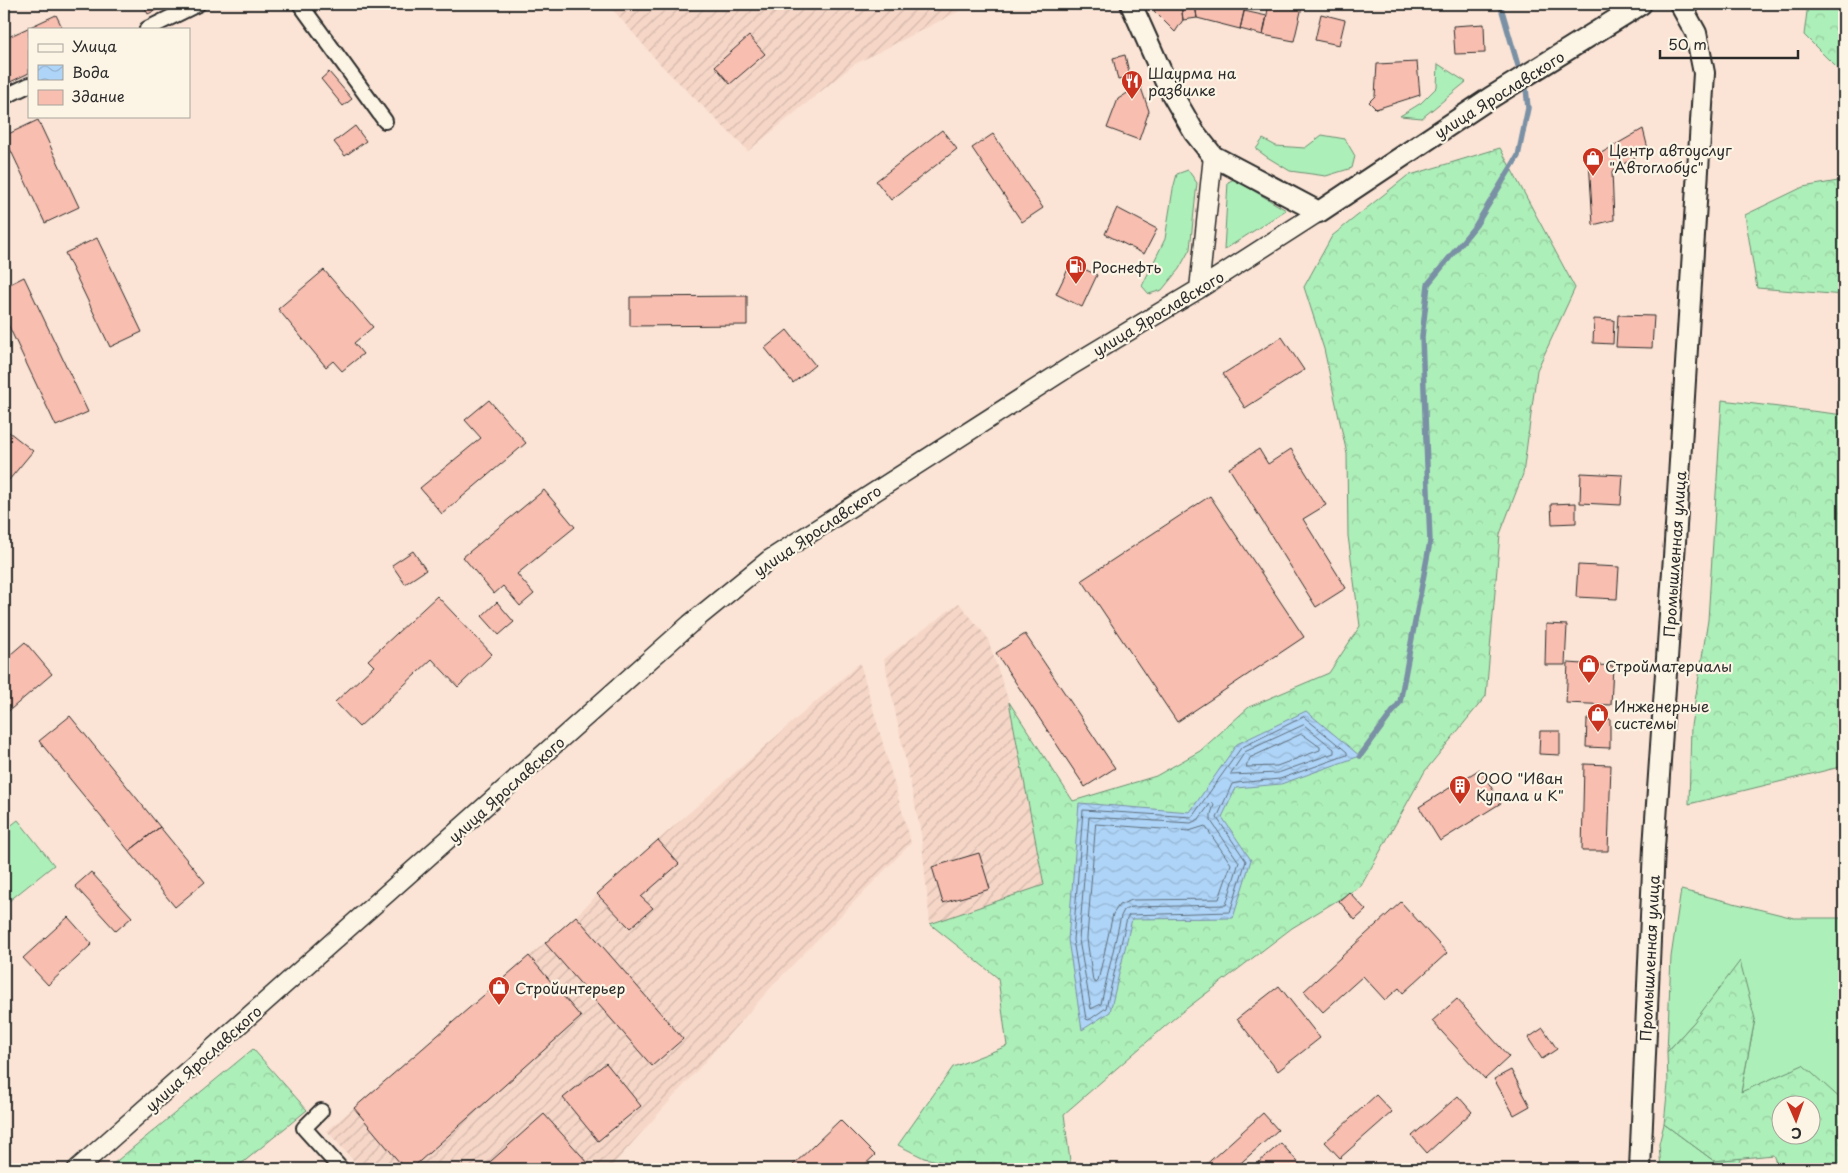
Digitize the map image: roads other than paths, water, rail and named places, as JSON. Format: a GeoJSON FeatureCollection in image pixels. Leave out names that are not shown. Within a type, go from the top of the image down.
{"type":"FeatureCollection","features":[{"type":"Feature","properties":{"kind":"main road"},"geometry":{"type":"LineString","coordinates":[[1131,4],[1168,87],[1194,132],[1213,156],[1319,212]]}},
{"type":"Feature","properties":{"kind":"main road","name":"улица Ярославского"},"geometry":{"type":"LineString","coordinates":[[1319,212],[1490,98],[1641,4]]}},
{"type":"Feature","properties":{"kind":"main road","name":"Промышленная улица"},"geometry":{"type":"LineString","coordinates":[[1640,1169],[1654,848],[1676,532],[1704,74],[1696,33],[1680,4]]}},
{"type":"Feature","properties":{"kind":"street"},"geometry":{"type":"LineString","coordinates":[[149,28],[198,4]]}},
{"type":"Feature","properties":{"kind":"street"},"geometry":{"type":"LineString","coordinates":[[300,4],[385,121]]}},
{"type":"Feature","properties":{"kind":"street"},"geometry":{"type":"LineString","coordinates":[[4,97],[28,85]]}},
{"type":"Feature","properties":{"kind":"street"},"geometry":{"type":"LineString","coordinates":[[1199,289],[1213,156]]}},
{"type":"Feature","properties":{"kind":"street","name":"улица Ярославского"},"geometry":{"type":"LineString","coordinates":[[77,1169],[683,631],[770,558],[1066,369],[1199,289],[1319,212]]}},
{"type":"Feature","properties":{"kind":"street"},"geometry":{"type":"LineString","coordinates":[[321,1111],[304,1128],[341,1169]]}},
{"type":"Feature","properties":{"kind":"water"},"geometry":{"type":"Polygon","coordinates":[[[1306,711],[1360,756],[1281,784],[1236,788],[1222,817],[1251,860],[1233,918],[1132,919],[1110,1012],[1082,1030],[1068,940],[1079,803],[1190,812],[1237,744],[1306,711]]]}},
{"type":"Feature","properties":{"kind":"waterway"},"geometry":{"type":"LineString","coordinates":[[1500,4],[1519,69]]}},
{"type":"Feature","properties":{"kind":"waterway"},"geometry":{"type":"LineString","coordinates":[[1360,756],[1400,702],[1430,542],[1422,337],[1428,284],[1476,225],[1518,156],[1528,108],[1526,88]]}},
{"type":"Feature","properties":{"kind":"place","name":"Шаурма на развилке"},"geometry":{"type":"Point","coordinates":[1132,100]}},
{"type":"Feature","properties":{"kind":"place","name":"Центр автоуслуг \"Автоглобус\""},"geometry":{"type":"Point","coordinates":[1593,177]}},
{"type":"Feature","properties":{"kind":"place","name":"Роснефть"},"geometry":{"type":"Point","coordinates":[1076,285]}},
{"type":"Feature","properties":{"kind":"place","name":"Стройматериалы"},"geometry":{"type":"Point","coordinates":[1589,684]}},
{"type":"Feature","properties":{"kind":"place","name":"Инженерные системы"},"geometry":{"type":"Point","coordinates":[1598,733]}},
{"type":"Feature","properties":{"kind":"place","name":"ООО \"Иван Купала и К\""},"geometry":{"type":"Point","coordinates":[1460,805]}},
{"type":"Feature","properties":{"kind":"place","name":"Стройинтерьер"},"geometry":{"type":"Point","coordinates":[499,1006]}}]}
